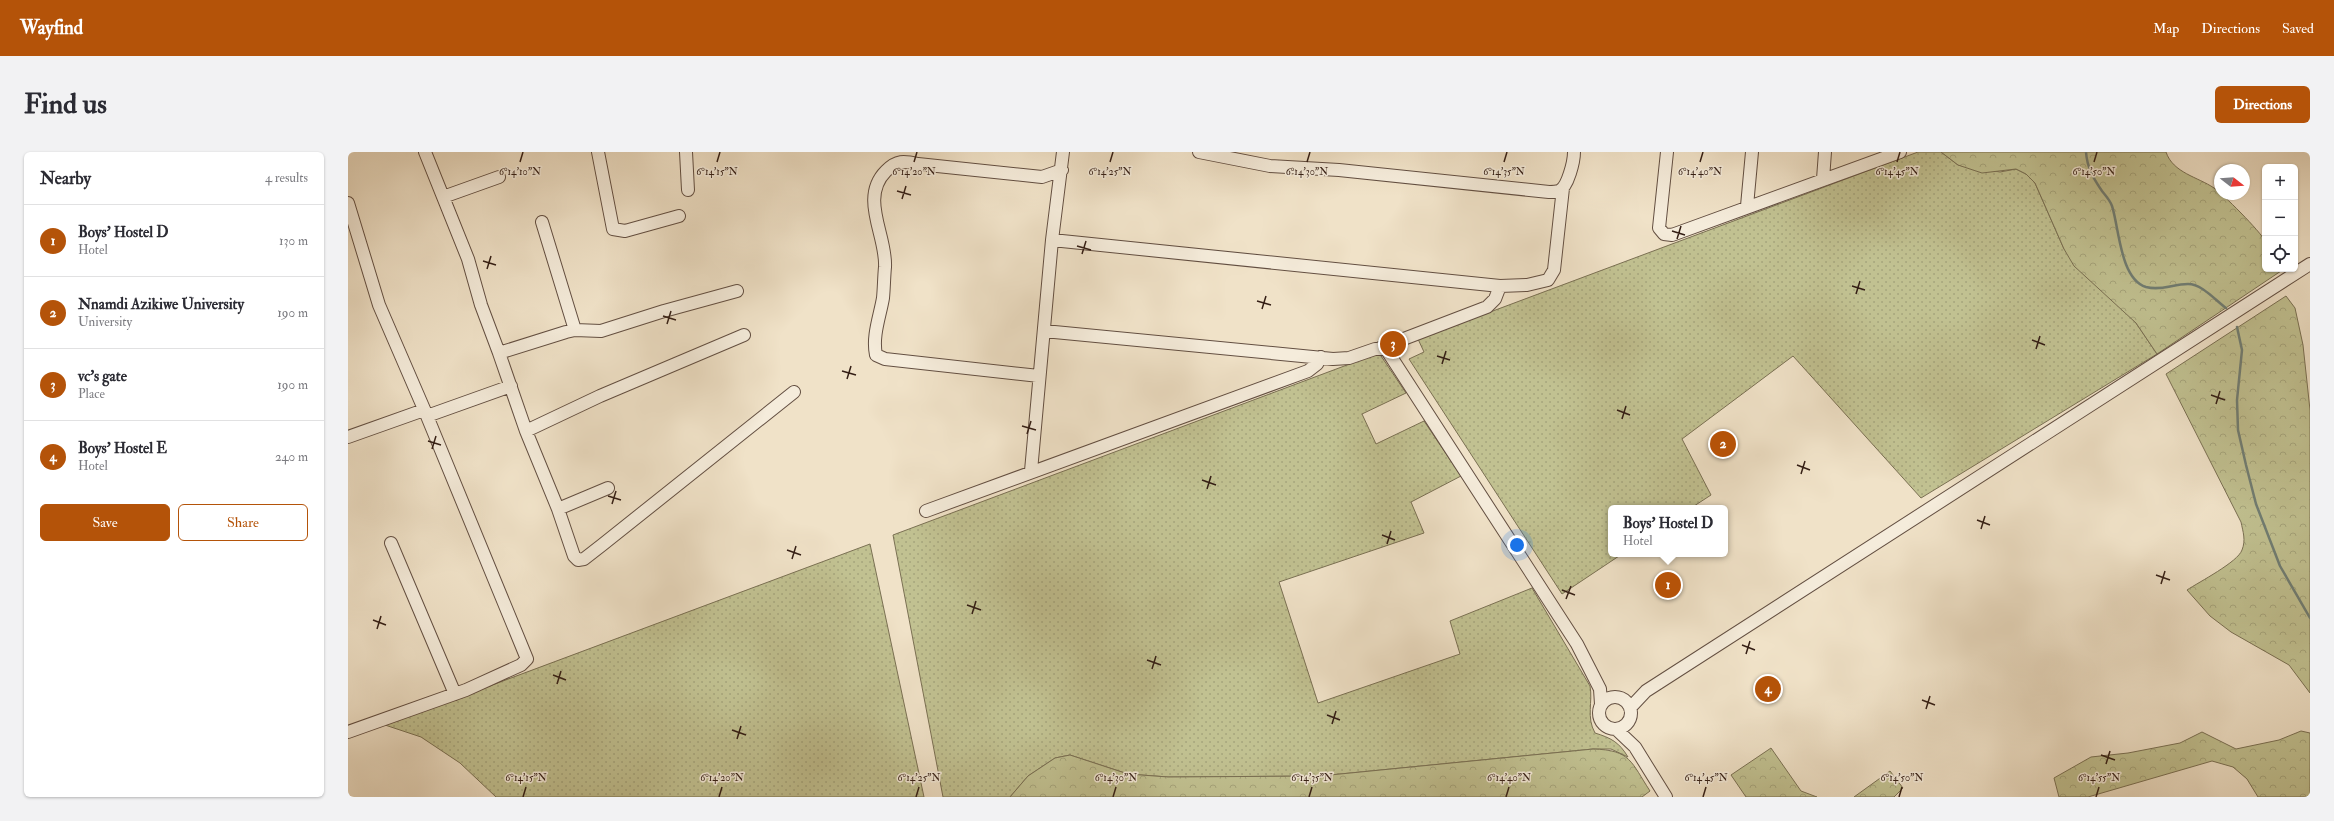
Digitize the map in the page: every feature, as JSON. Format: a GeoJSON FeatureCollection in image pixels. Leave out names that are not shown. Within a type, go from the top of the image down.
{"type":"FeatureCollection","features":[{"type":"Feature","properties":{"kind":"street"},"geometry":{"type":"LineString","coordinates":[[425,152],[468,259],[481,306],[526,431],[558,510],[574,556],[578,560],[584,559],[794,392]]}},
{"type":"Feature","properties":{"kind":"street"},"geometry":{"type":"LineString","coordinates":[[598,152],[613,229],[625,231],[679,216]]}},
{"type":"Feature","properties":{"kind":"street"},"geometry":{"type":"LineString","coordinates":[[686,152],[688,190]]}},
{"type":"Feature","properties":{"kind":"street"},"geometry":{"type":"LineString","coordinates":[[1031,471],[1052,240],[1062,170],[1063,152]]}},
{"type":"Feature","properties":{"kind":"street"},"geometry":{"type":"LineString","coordinates":[[1199,152],[1270,166],[1339,170],[1549,192],[1558,192],[1563,188]]}},
{"type":"Feature","properties":{"kind":"street"},"geometry":{"type":"LineString","coordinates":[[1052,240],[1500,286],[1527,285],[1548,280],[1554,270],[1563,188],[1570,174],[1574,152]]}},
{"type":"Feature","properties":{"kind":"street"},"geometry":{"type":"LineString","coordinates":[[1667,152],[1659,228],[1664,234],[1672,235],[1747,206],[1900,152]]}},
{"type":"Feature","properties":{"kind":"street"},"geometry":{"type":"LineString","coordinates":[[1747,206],[1752,152]]}},
{"type":"Feature","properties":{"kind":"street"},"geometry":{"type":"LineString","coordinates":[[1823,179],[1825,152]]}},
{"type":"Feature","properties":{"kind":"street"},"geometry":{"type":"LineString","coordinates":[[1039,376],[885,359],[876,355],[876,337],[883,297],[885,265],[874,201],[877,186],[882,174],[892,164],[902,160],[918,164],[1042,177],[1062,170]]}},
{"type":"Feature","properties":{"kind":"street"},"geometry":{"type":"LineString","coordinates":[[443,197],[499,178]]}},
{"type":"Feature","properties":{"kind":"street"},"geometry":{"type":"LineString","coordinates":[[348,204],[379,305],[426,413],[527,659],[521,665],[455,694],[348,732]]}},
{"type":"Feature","properties":{"kind":"street"},"geometry":{"type":"LineString","coordinates":[[542,222],[575,330]]}},
{"type":"Feature","properties":{"kind":"street"},"geometry":{"type":"LineString","coordinates":[[1666,797],[1635,747],[1628,722],[1630,708],[1646,691],[2310,264]]}},
{"type":"Feature","properties":{"kind":"street"},"geometry":{"type":"LineString","coordinates":[[1044,331],[1321,357],[1349,358],[1380,348],[1487,307],[1495,299],[1500,286]]}},
{"type":"Feature","properties":{"kind":"street"},"geometry":{"type":"LineString","coordinates":[[499,353],[575,330],[601,331],[664,311],[738,291]]}},
{"type":"Feature","properties":{"kind":"street"},"geometry":{"type":"LineString","coordinates":[[526,431],[600,396],[744,335]]}},
{"type":"Feature","properties":{"kind":"street"},"geometry":{"type":"LineString","coordinates":[[1380,348],[1386,350],[1394,359],[1578,644],[1600,688],[1601,704],[1599,718],[1609,728],[1616,730],[1635,747]]}},
{"type":"Feature","properties":{"kind":"street"},"geometry":{"type":"LineString","coordinates":[[926,511],[1031,471],[1308,371],[1321,357]]}},
{"type":"Feature","properties":{"kind":"street"},"geometry":{"type":"LineString","coordinates":[[348,436],[511,386]]}},
{"type":"Feature","properties":{"kind":"street"},"geometry":{"type":"LineString","coordinates":[[558,510],[608,488]]}},
{"type":"Feature","properties":{"kind":"street"},"geometry":{"type":"LineString","coordinates":[[391,543],[455,694]]}},
{"type":"Feature","properties":{"kind":"street"},"geometry":{"type":"LineString","coordinates":[[1600,688],[1617,697],[1630,708]]}},
{"type":"Feature","properties":{"kind":"street"},"geometry":{"type":"LineString","coordinates":[[1601,704],[1606,699],[1646,691]]}},
{"type":"Feature","properties":{"kind":"street"},"geometry":{"type":"LineString","coordinates":[[1616,730],[1623,727],[1628,722]]}},
{"type":"Feature","properties":{"kind":"green space"},"geometry":{"type":"Polygon","coordinates":[[[1918,152],[1941,152],[1958,165],[2000,172],[2016,169],[2026,174],[2035,183],[2064,249],[2136,323],[2157,354],[1921,498],[1793,356],[1682,439],[1711,495],[1696,505],[1608,505],[1608,557],[1618,557],[1562,594],[1409,359],[1424,352],[1418,339],[1918,152]]]}},
{"type":"Feature","properties":{"kind":"green space"},"geometry":{"type":"Polygon","coordinates":[[[1941,152],[2166,152],[2169,159],[2180,170],[2214,188],[2214,200],[2227,200],[2262,236],[2262,272],[2280,272],[2157,354],[2136,323],[2074,266],[2064,249],[2035,183],[2026,174],[2016,169],[1982,173],[1958,165],[1941,152]]]}},
{"type":"Feature","properties":{"kind":"green space"},"geometry":{"type":"Polygon","coordinates":[[[2286,296],[2295,308],[2303,345],[2310,410],[2310,693],[2289,665],[2231,632],[2210,616],[2187,590],[2218,572],[2239,555],[2244,543],[2244,536],[2241,522],[2166,374],[2286,296]]]}},
{"type":"Feature","properties":{"kind":"green space"},"geometry":{"type":"Polygon","coordinates":[[[1379,353],[1406,393],[1362,414],[1376,444],[1424,421],[1461,476],[1411,502],[1424,533],[1279,582],[1318,703],[1460,654],[1450,621],[1532,588],[1590,686],[1590,715],[1592,727],[1595,733],[1614,741],[1628,757],[1611,749],[1593,749],[1320,776],[1168,777],[1128,774],[1070,755],[1055,758],[1028,776],[1010,797],[943,797],[893,535],[1379,353]]]}},
{"type":"Feature","properties":{"kind":"green space"},"geometry":{"type":"Polygon","coordinates":[[[870,544],[924,797],[496,797],[460,763],[421,737],[385,725],[870,544]]]}},
{"type":"Feature","properties":{"kind":"green space"},"geometry":{"type":"Polygon","coordinates":[[[2301,731],[2310,733],[2310,797],[2258,797],[2247,779],[2233,767],[2212,761],[2088,797],[2059,797],[2054,778],[2091,757],[2128,753],[2180,743],[2202,732],[2236,749],[2279,740],[2301,731]]]}},
{"type":"Feature","properties":{"kind":"green space"},"geometry":{"type":"Polygon","coordinates":[[[1771,748],[1801,791],[1817,797],[1746,797],[1731,775],[1771,748]]]}},
{"type":"Feature","properties":{"kind":"green space"},"geometry":{"type":"Polygon","coordinates":[[[1593,749],[1606,750],[1623,755],[1634,765],[1650,791],[1642,797],[1010,797],[1028,776],[1055,758],[1070,755],[1128,774],[1168,777],[1320,776],[1593,749]]]}},
{"type":"Feature","properties":{"kind":"green space"},"geometry":{"type":"Polygon","coordinates":[[[1890,771],[1903,788],[1894,797],[1854,797],[1890,771]]]}},
{"type":"Feature","properties":{"kind":"waterway"},"geometry":{"type":"LineString","coordinates":[[2086,152],[2091,172],[2112,206],[2122,251],[2131,274],[2137,282],[2151,288],[2162,288],[2183,284],[2193,285],[2203,289],[2226,308]]}},
{"type":"Feature","properties":{"kind":"waterway"},"geometry":{"type":"LineString","coordinates":[[2237,327],[2242,350],[2237,400],[2238,430],[2246,465],[2256,504],[2280,566],[2310,618]]}},
{"type":"Feature","properties":{"kind":"place","name":"vc's gate"},"geometry":{"type":"Point","coordinates":[1393,344]}},
{"type":"Feature","properties":{"kind":"place","name":"Nnamdi Azikiwe University"},"geometry":{"type":"Point","coordinates":[1723,444]}},
{"type":"Feature","properties":{"kind":"place","name":"Boys' Hostel D"},"geometry":{"type":"Point","coordinates":[1668,585]}},
{"type":"Feature","properties":{"kind":"place","name":"Boys' Hostel E"},"geometry":{"type":"Point","coordinates":[1768,689]}}]}
